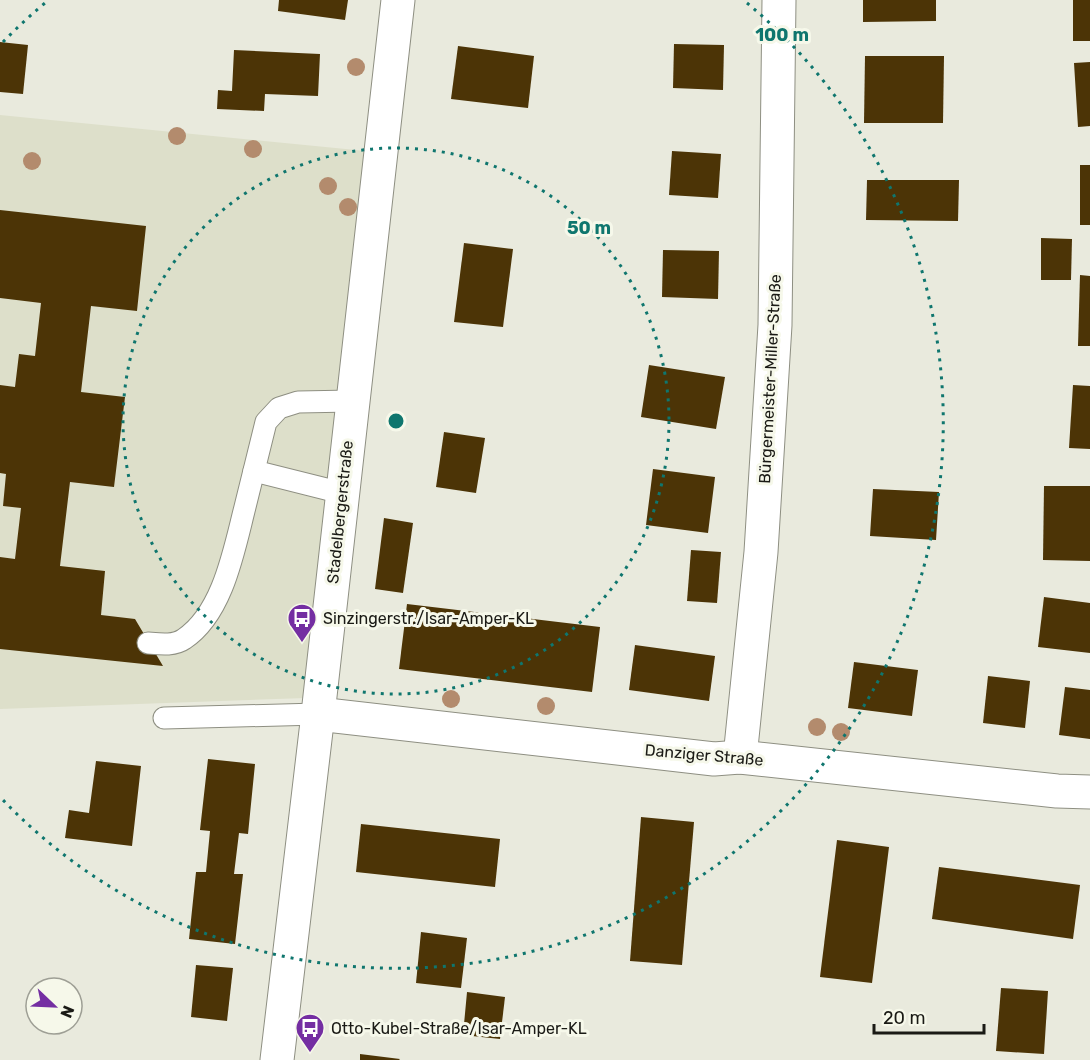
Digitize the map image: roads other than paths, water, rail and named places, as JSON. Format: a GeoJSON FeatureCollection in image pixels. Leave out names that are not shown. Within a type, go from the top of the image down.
{"type":"FeatureCollection","features":[{"type":"Feature","properties":{"kind":"street","name":"Stadelbergerstraße"},"geometry":{"type":"LineString","coordinates":[[277,1060],[398,0]]}},
{"type":"Feature","properties":{"kind":"street","name":"Bürgermeister-Miller-Straße"},"geometry":{"type":"LineString","coordinates":[[740,757],[761,552],[775,325],[779,0]]}},
{"type":"Feature","properties":{"kind":"street","name":"Danziger Straße"},"geometry":{"type":"LineString","coordinates":[[318,714],[714,759],[740,757],[1057,791],[1090,792]]}},
{"type":"Feature","properties":{"kind":"lane"},"geometry":{"type":"LineString","coordinates":[[148,643],[165,645],[182,641],[199,627],[220,594],[233,553],[266,422],[279,408],[298,402],[352,401]]}},
{"type":"Feature","properties":{"kind":"lane"},"geometry":{"type":"LineString","coordinates":[[254,471],[342,493]]}},
{"type":"Feature","properties":{"kind":"lane"},"geometry":{"type":"LineString","coordinates":[[164,718],[318,714]]}},
{"type":"Feature","properties":{"kind":"place","name":"Sinzingerstr./Isar-Amper-KL"},"geometry":{"type":"Point","coordinates":[302,644]}},
{"type":"Feature","properties":{"kind":"place","name":"Otto-Kubel-Straße/Isar-Amper-KL"},"geometry":{"type":"Point","coordinates":[310,1054]}}]}
